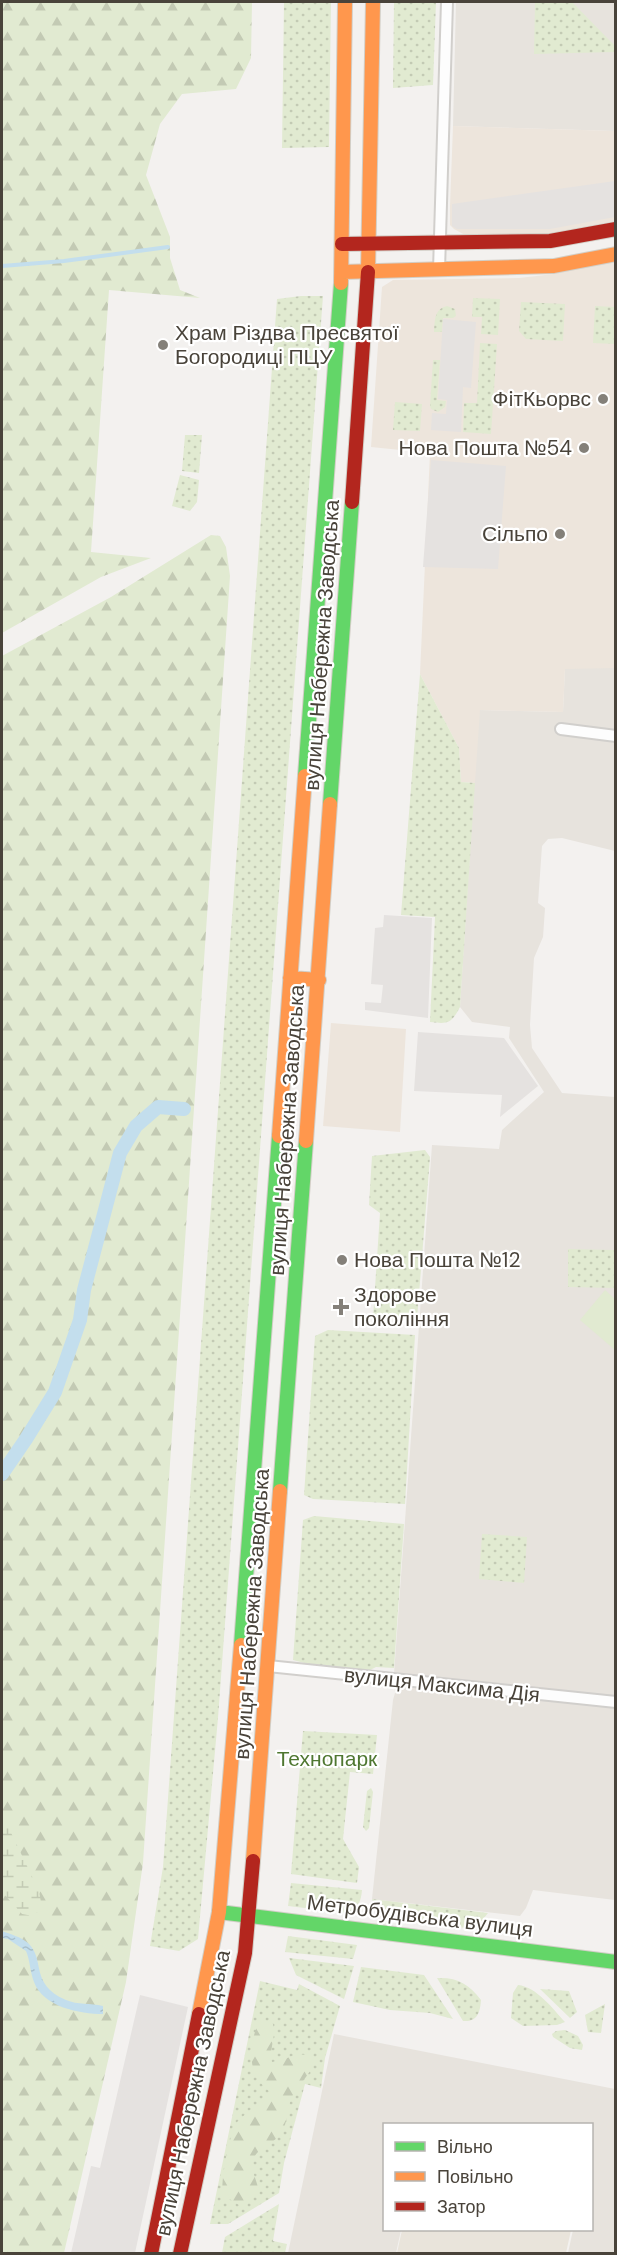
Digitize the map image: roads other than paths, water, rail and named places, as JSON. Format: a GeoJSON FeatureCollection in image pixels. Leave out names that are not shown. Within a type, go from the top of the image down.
{"type":"FeatureCollection","features":[{"type":"Feature","properties":{"kind":"main road","name":"вулиця Набережна Заводська"},"geometry":{"type":"LineString","coordinates":[[151,2253],[219,1912],[252,1511],[342,272],[345,2]]}},
{"type":"Feature","properties":{"kind":"main road","name":"вулиця Набережна Заводська"},"geometry":{"type":"LineString","coordinates":[[180,2253],[245,1953],[249,1917],[369,271],[373,2]]}},
{"type":"Feature","properties":{"kind":"main road"},"geometry":{"type":"LineString","coordinates":[[342,244],[550,241],[615,229]]}},
{"type":"Feature","properties":{"kind":"main road"},"geometry":{"type":"LineString","coordinates":[[342,272],[554,266],[615,254]]}},
{"type":"Feature","properties":{"kind":"main road"},"geometry":{"type":"LineString","coordinates":[[290,978],[319,980]]}},
{"type":"Feature","properties":{"kind":"main road","name":"Метробудівська вулиця"},"geometry":{"type":"LineString","coordinates":[[219,1912],[615,1962]]}},
{"type":"Feature","properties":{"kind":"street"},"geometry":{"type":"LineString","coordinates":[[439,270],[447,2]]}},
{"type":"Feature","properties":{"kind":"street"},"geometry":{"type":"LineString","coordinates":[[561,729],[615,736]]}},
{"type":"Feature","properties":{"kind":"street","name":"вулиця Максима Дія"},"geometry":{"type":"LineString","coordinates":[[268,1666],[615,1702]]}},
{"type":"Feature","properties":{"kind":"water"},"geometry":{"type":"Polygon","coordinates":[[[2,1931],[28,1943],[36,1957],[42,1979],[54,1994],[71,2002],[103,2006],[103,2014],[73,2010],[45,1998],[34,1982],[26,1951],[8,1939],[2,1938],[2,1931]]]}},
{"type":"Feature","properties":{"kind":"waterway"},"geometry":{"type":"LineString","coordinates":[[2,266],[64,261],[168,247]]}},
{"type":"Feature","properties":{"kind":"waterway"},"geometry":{"type":"LineString","coordinates":[[2,1474],[55,1392],[80,1320],[84,1290],[120,1153],[136,1126],[158,1107],[184,1109]]}},
{"type":"Feature","properties":{"kind":"place","name":"Храм Різдва Пресвятої Богородиці ПЦУ"},"geometry":{"type":"Point","coordinates":[163,345]}},
{"type":"Feature","properties":{"kind":"place","name":"ФiтКьорвс"},"geometry":{"type":"Point","coordinates":[603,399]}},
{"type":"Feature","properties":{"kind":"place","name":"Нова Пошта №54"},"geometry":{"type":"Point","coordinates":[584,448]}},
{"type":"Feature","properties":{"kind":"place","name":"Сільпо"},"geometry":{"type":"Point","coordinates":[560,534]}},
{"type":"Feature","properties":{"kind":"place","name":"Нова Пошта №12"},"geometry":{"type":"Point","coordinates":[342,1260]}},
{"type":"Feature","properties":{"kind":"place","name":"Здорове покоління"},"geometry":{"type":"Point","coordinates":[341,1307]}},
{"type":"Feature","properties":{"kind":"park label","name":"Технопарк"},"geometry":{"type":"Point","coordinates":[327,1759]}}]}
